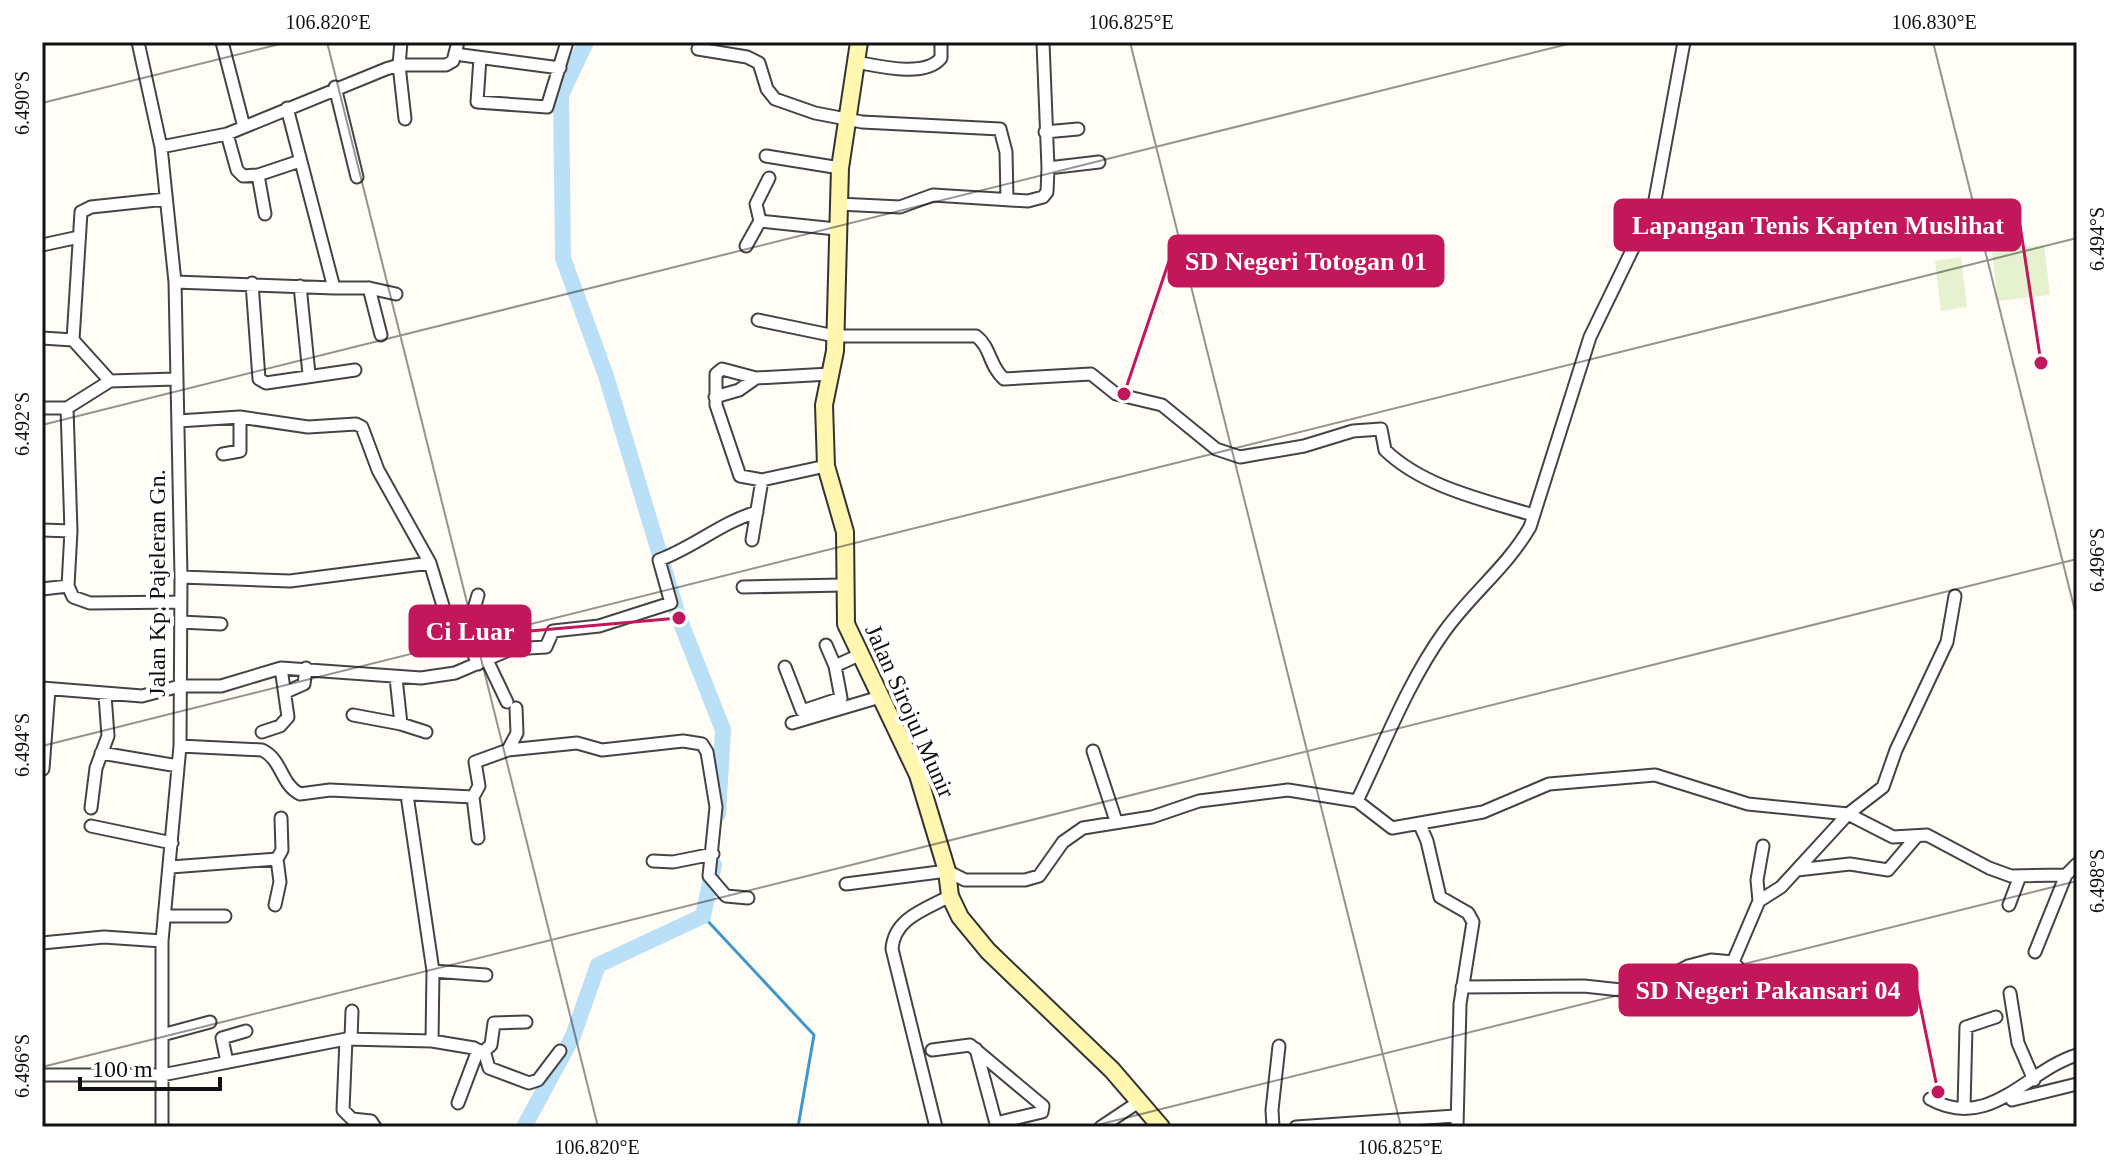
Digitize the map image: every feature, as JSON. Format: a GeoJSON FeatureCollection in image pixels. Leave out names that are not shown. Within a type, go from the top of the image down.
{"type":"FeatureCollection","features":[{"type":"Feature","properties":{"kind":"street","name":"Jalan Kp. Pajeleran Gn."},"geometry":{"type":"LineString","coordinates":[[138,42],[161,147],[175,282],[181,577],[180,746],[162,941],[162,1127]]}},
{"type":"Feature","properties":{"kind":"street"},"geometry":{"type":"LineString","coordinates":[[222,42],[244,127]]}},
{"type":"Feature","properties":{"kind":"street"},"geometry":{"type":"LineString","coordinates":[[401,42],[399,65],[405,119]]}},
{"type":"Feature","properties":{"kind":"street"},"geometry":{"type":"LineString","coordinates":[[480,58],[477,102],[547,107],[567,42]]}},
{"type":"Feature","properties":{"kind":"street","name":"Jalan Sirojul Munir"},"geometry":{"type":"LineString","coordinates":[[859,42],[840,168],[835,336],[824,405],[826,466],[845,532],[846,624],[918,775],[947,871],[950,896],[960,917],[988,951],[1077,1034],[1161,1127]]}},
{"type":"Feature","properties":{"kind":"street"},"geometry":{"type":"LineString","coordinates":[[856,62],[888,67],[931,66],[941,58],[941,42]]}},
{"type":"Feature","properties":{"kind":"street"},"geometry":{"type":"LineString","coordinates":[[838,204],[900,207],[933,195],[1028,201],[1043,197],[1047,192],[1048,168],[1043,42]]}},
{"type":"Feature","properties":{"kind":"street"},"geometry":{"type":"LineString","coordinates":[[1357,801],[1429,654],[1456,616],[1514,553],[1533,515],[1590,337],[1654,205],[1684,42]]}},
{"type":"Feature","properties":{"kind":"street"},"geometry":{"type":"LineString","coordinates":[[161,147],[227,134],[335,87],[399,65],[446,65],[453,61],[456,45],[480,58],[560,68]]}},
{"type":"Feature","properties":{"kind":"street"},"geometry":{"type":"LineString","coordinates":[[698,49],[747,57],[759,63],[767,89],[775,99],[847,120],[1000,129],[1006,152],[1007,199]]}},
{"type":"Feature","properties":{"kind":"street"},"geometry":{"type":"LineString","coordinates":[[335,87],[357,177]]}},
{"type":"Feature","properties":{"kind":"street"},"geometry":{"type":"LineString","coordinates":[[287,108],[334,288]]}},
{"type":"Feature","properties":{"kind":"street"},"geometry":{"type":"LineString","coordinates":[[1045,132],[1078,129]]}},
{"type":"Feature","properties":{"kind":"street"},"geometry":{"type":"LineString","coordinates":[[227,134],[239,173],[258,175],[300,161]]}},
{"type":"Feature","properties":{"kind":"street"},"geometry":{"type":"LineString","coordinates":[[766,156],[840,168]]}},
{"type":"Feature","properties":{"kind":"street"},"geometry":{"type":"LineString","coordinates":[[1048,168],[1099,162]]}},
{"type":"Feature","properties":{"kind":"street"},"geometry":{"type":"LineString","coordinates":[[258,175],[265,214]]}},
{"type":"Feature","properties":{"kind":"street"},"geometry":{"type":"LineString","coordinates":[[746,246],[760,221],[756,204],[769,178]]}},
{"type":"Feature","properties":{"kind":"street"},"geometry":{"type":"LineString","coordinates":[[73,340],[81,212],[166,199]]}},
{"type":"Feature","properties":{"kind":"street"},"geometry":{"type":"LineString","coordinates":[[760,221],[836,229]]}},
{"type":"Feature","properties":{"kind":"street"},"geometry":{"type":"LineString","coordinates":[[42,245],[79,237]]}},
{"type":"Feature","properties":{"kind":"street"},"geometry":{"type":"LineString","coordinates":[[175,282],[369,288],[396,294]]}},
{"type":"Feature","properties":{"kind":"street"},"geometry":{"type":"LineString","coordinates":[[252,283],[257,376],[266,383],[309,374],[355,370]]}},
{"type":"Feature","properties":{"kind":"street"},"geometry":{"type":"LineString","coordinates":[[300,286],[309,374]]}},
{"type":"Feature","properties":{"kind":"street"},"geometry":{"type":"LineString","coordinates":[[369,288],[381,335]]}},
{"type":"Feature","properties":{"kind":"street"},"geometry":{"type":"LineString","coordinates":[[758,320],[835,336],[976,336],[984,342],[994,368],[1004,379],[1091,374],[1116,394],[1162,405],[1216,449],[1240,457],[1304,446],[1353,431],[1381,429],[1385,450],[1397,460],[1453,489],[1533,515]]}},
{"type":"Feature","properties":{"kind":"street"},"geometry":{"type":"LineString","coordinates":[[42,338],[73,340],[110,381]]}},
{"type":"Feature","properties":{"kind":"street"},"geometry":{"type":"LineString","coordinates":[[826,466],[762,480],[745,478],[737,471],[723,434],[715,397],[716,374],[719,370],[756,378],[830,374]]}},
{"type":"Feature","properties":{"kind":"street"},"geometry":{"type":"LineString","coordinates":[[715,397],[739,390],[756,378]]}},
{"type":"Feature","properties":{"kind":"street"},"geometry":{"type":"LineString","coordinates":[[42,408],[67,408],[110,381],[175,379]]}},
{"type":"Feature","properties":{"kind":"street"},"geometry":{"type":"LineString","coordinates":[[67,408],[71,531],[68,586],[73,597],[90,603],[181,602]]}},
{"type":"Feature","properties":{"kind":"street"},"geometry":{"type":"LineString","coordinates":[[178,421],[240,417],[308,427],[356,424],[362,427],[378,470],[430,563],[450,629],[468,629]]}},
{"type":"Feature","properties":{"kind":"street"},"geometry":{"type":"LineString","coordinates":[[223,454],[239,452],[240,417]]}},
{"type":"Feature","properties":{"kind":"street"},"geometry":{"type":"LineString","coordinates":[[752,540],[762,480]]}},
{"type":"Feature","properties":{"kind":"street"},"geometry":{"type":"LineString","coordinates":[[43,769],[45,689],[142,696],[180,686],[221,686],[281,668],[396,678],[439,676],[514,648],[546,647],[553,631],[599,626],[671,603],[659,560],[680,552],[737,517],[757,512]]}},
{"type":"Feature","properties":{"kind":"street"},"geometry":{"type":"LineString","coordinates":[[42,530],[71,531]]}},
{"type":"Feature","properties":{"kind":"street"},"geometry":{"type":"LineString","coordinates":[[181,577],[290,581],[430,563]]}},
{"type":"Feature","properties":{"kind":"street"},"geometry":{"type":"LineString","coordinates":[[743,587],[844,585]]}},
{"type":"Feature","properties":{"kind":"street"},"geometry":{"type":"LineString","coordinates":[[42,589],[68,586]]}},
{"type":"Feature","properties":{"kind":"street"},"geometry":{"type":"LineString","coordinates":[[478,595],[468,629],[469,643],[511,705],[517,733],[508,750]]}},
{"type":"Feature","properties":{"kind":"street"},"geometry":{"type":"LineString","coordinates":[[1733,962],[1759,901],[1797,870],[1848,814],[1883,787],[1896,750],[1947,642],[1955,596]]}},
{"type":"Feature","properties":{"kind":"street"},"geometry":{"type":"LineString","coordinates":[[181,622],[221,624]]}},
{"type":"Feature","properties":{"kind":"street"},"geometry":{"type":"LineString","coordinates":[[785,667],[797,706],[802,711],[841,698],[835,666],[826,645]]}},
{"type":"Feature","properties":{"kind":"street"},"geometry":{"type":"LineString","coordinates":[[835,666],[859,655]]}},
{"type":"Feature","properties":{"kind":"street"},"geometry":{"type":"LineString","coordinates":[[262,732],[285,722],[289,713],[281,668]]}},
{"type":"Feature","properties":{"kind":"street"},"geometry":{"type":"LineString","coordinates":[[286,692],[304,684],[306,668]]}},
{"type":"Feature","properties":{"kind":"street"},"geometry":{"type":"LineString","coordinates":[[396,678],[401,724]]}},
{"type":"Feature","properties":{"kind":"street"},"geometry":{"type":"LineString","coordinates":[[91,808],[109,725],[105,695]]}},
{"type":"Feature","properties":{"kind":"street"},"geometry":{"type":"LineString","coordinates":[[792,723],[880,697]]}},
{"type":"Feature","properties":{"kind":"street"},"geometry":{"type":"LineString","coordinates":[[353,715],[426,732]]}},
{"type":"Feature","properties":{"kind":"street"},"geometry":{"type":"LineString","coordinates":[[478,838],[473,797],[479,786],[475,762],[508,750],[577,743],[602,750],[683,741],[702,744],[707,752],[715,799],[711,881],[726,896],[748,898]]}},
{"type":"Feature","properties":{"kind":"street"},"geometry":{"type":"LineString","coordinates":[[180,746],[262,750],[280,766],[288,785],[300,794],[330,790],[473,797]]}},
{"type":"Feature","properties":{"kind":"street"},"geometry":{"type":"LineString","coordinates":[[1093,751],[1116,821]]}},
{"type":"Feature","properties":{"kind":"street"},"geometry":{"type":"LineString","coordinates":[[101,753],[178,766]]}},
{"type":"Feature","properties":{"kind":"street"},"geometry":{"type":"LineString","coordinates":[[846,884],[947,871],[965,880],[1025,880],[1044,872],[1063,842],[1077,831],[1116,821],[1152,817],[1199,801],[1288,790],[1357,801],[1385,825],[1420,825],[1483,812],[1549,784],[1655,775],[1748,804],[1848,814],[1886,835],[1927,835],[1989,868],[2020,876],[2066,875]]}},
{"type":"Feature","properties":{"kind":"street"},"geometry":{"type":"LineString","coordinates":[[407,795],[433,971],[432,1041]]}},
{"type":"Feature","properties":{"kind":"street"},"geometry":{"type":"LineString","coordinates":[[275,905],[280,882],[277,859],[282,850],[281,818]]}},
{"type":"Feature","properties":{"kind":"street"},"geometry":{"type":"LineString","coordinates":[[1296,1127],[1456,1121],[1462,987],[1473,922],[1468,913],[1440,897],[1427,841],[1420,825]]}},
{"type":"Feature","properties":{"kind":"street"},"geometry":{"type":"LineString","coordinates":[[91,826],[172,843]]}},
{"type":"Feature","properties":{"kind":"street"},"geometry":{"type":"LineString","coordinates":[[1797,870],[1850,864],[1888,870],[1917,836]]}},
{"type":"Feature","properties":{"kind":"street"},"geometry":{"type":"LineString","coordinates":[[1759,901],[1757,880],[1763,846]]}},
{"type":"Feature","properties":{"kind":"street"},"geometry":{"type":"LineString","coordinates":[[653,861],[673,862],[713,854]]}},
{"type":"Feature","properties":{"kind":"street"},"geometry":{"type":"LineString","coordinates":[[171,867],[277,859]]}},
{"type":"Feature","properties":{"kind":"street"},"geometry":{"type":"LineString","coordinates":[[2035,952],[2066,875],[2077,864]]}},
{"type":"Feature","properties":{"kind":"street"},"geometry":{"type":"LineString","coordinates":[[2009,905],[2020,876]]}},
{"type":"Feature","properties":{"kind":"street"},"geometry":{"type":"LineString","coordinates":[[936,1127],[892,949],[897,929],[909,918],[950,896]]}},
{"type":"Feature","properties":{"kind":"street"},"geometry":{"type":"LineString","coordinates":[[164,916],[225,916]]}},
{"type":"Feature","properties":{"kind":"street"},"geometry":{"type":"LineString","coordinates":[[42,943],[104,937],[162,941]]}},
{"type":"Feature","properties":{"kind":"street"},"geometry":{"type":"LineString","coordinates":[[1462,987],[1584,986],[1630,991],[1662,982],[1697,962],[1733,962],[1747,977]]}},
{"type":"Feature","properties":{"kind":"street"},"geometry":{"type":"LineString","coordinates":[[433,971],[486,975]]}},
{"type":"Feature","properties":{"kind":"street"},"geometry":{"type":"LineString","coordinates":[[2010,993],[2018,1043],[2034,1080]]}},
{"type":"Feature","properties":{"kind":"street"},"geometry":{"type":"LineString","coordinates":[[352,1011],[343,1110],[352,1119],[371,1121],[375,1127]]}},
{"type":"Feature","properties":{"kind":"street"},"geometry":{"type":"LineString","coordinates":[[1964,1110],[1966,1027],[1996,1017]]}},
{"type":"Feature","properties":{"kind":"street"},"geometry":{"type":"LineString","coordinates":[[162,1035],[210,1022]]}},
{"type":"Feature","properties":{"kind":"street"},"geometry":{"type":"LineString","coordinates":[[458,1103],[480,1051],[491,1045],[494,1023],[526,1022]]}},
{"type":"Feature","properties":{"kind":"street"},"geometry":{"type":"LineString","coordinates":[[227,1062],[222,1038],[246,1031]]}},
{"type":"Feature","properties":{"kind":"street"},"geometry":{"type":"LineString","coordinates":[[42,1075],[162,1075],[349,1039],[432,1041],[480,1051]]}},
{"type":"Feature","properties":{"kind":"street"},"geometry":{"type":"LineString","coordinates":[[932,1050],[965,1043],[976,1049],[1044,1109],[997,1125],[976,1049]]}},
{"type":"Feature","properties":{"kind":"street"},"geometry":{"type":"LineString","coordinates":[[1273,1127],[1279,1046]]}},
{"type":"Feature","properties":{"kind":"street"},"geometry":{"type":"LineString","coordinates":[[480,1051],[489,1068],[529,1083],[538,1080],[560,1051]]}},
{"type":"Feature","properties":{"kind":"street"},"geometry":{"type":"LineString","coordinates":[[1964,1110],[1999,1099],[2034,1080],[2055,1063],[2077,1055]]}},
{"type":"Feature","properties":{"kind":"street"},"geometry":{"type":"LineString","coordinates":[[984,1078],[1003,1072]]}},
{"type":"Feature","properties":{"kind":"street"},"geometry":{"type":"LineString","coordinates":[[1930,1099],[1964,1110],[2077,1084]]}},
{"type":"Feature","properties":{"kind":"street"},"geometry":{"type":"LineString","coordinates":[[1101,1127],[1140,1101]]}},
{"type":"Feature","properties":{"kind":"green space"},"geometry":{"type":"Polygon","coordinates":[[[2044,245],[2050,295],[1998,301],[1992,252],[2044,245]]]}},
{"type":"Feature","properties":{"kind":"green space"},"geometry":{"type":"Polygon","coordinates":[[[1961,257],[1967,307],[1941,311],[1935,261],[1961,257]]]}},
{"type":"Feature","properties":{"kind":"waterway"},"geometry":{"type":"LineString","coordinates":[[586,42],[561,95],[563,258],[606,376],[679,618],[723,730],[718,814]]}},
{"type":"Feature","properties":{"kind":"waterway"},"geometry":{"type":"LineString","coordinates":[[524,1127],[573,1036],[598,965],[703,916],[714,865]]}},
{"type":"Feature","properties":{"kind":"waterway"},"geometry":{"type":"LineString","coordinates":[[703,916],[814,1035],[798,1127]]}},
{"type":"Feature","properties":{"kind":"place","name":"Lapangan Tenis Kapten Muslihat"},"geometry":{"type":"Point","coordinates":[2041,363]}},
{"type":"Feature","properties":{"kind":"place","name":"SD Negeri Totogan 01"},"geometry":{"type":"Point","coordinates":[1124,394]}},
{"type":"Feature","properties":{"kind":"place","name":"Ci Luar"},"geometry":{"type":"Point","coordinates":[679,618]}},
{"type":"Feature","properties":{"kind":"place","name":"SD Negeri Pakansari 04"},"geometry":{"type":"Point","coordinates":[1938,1092]}}]}
